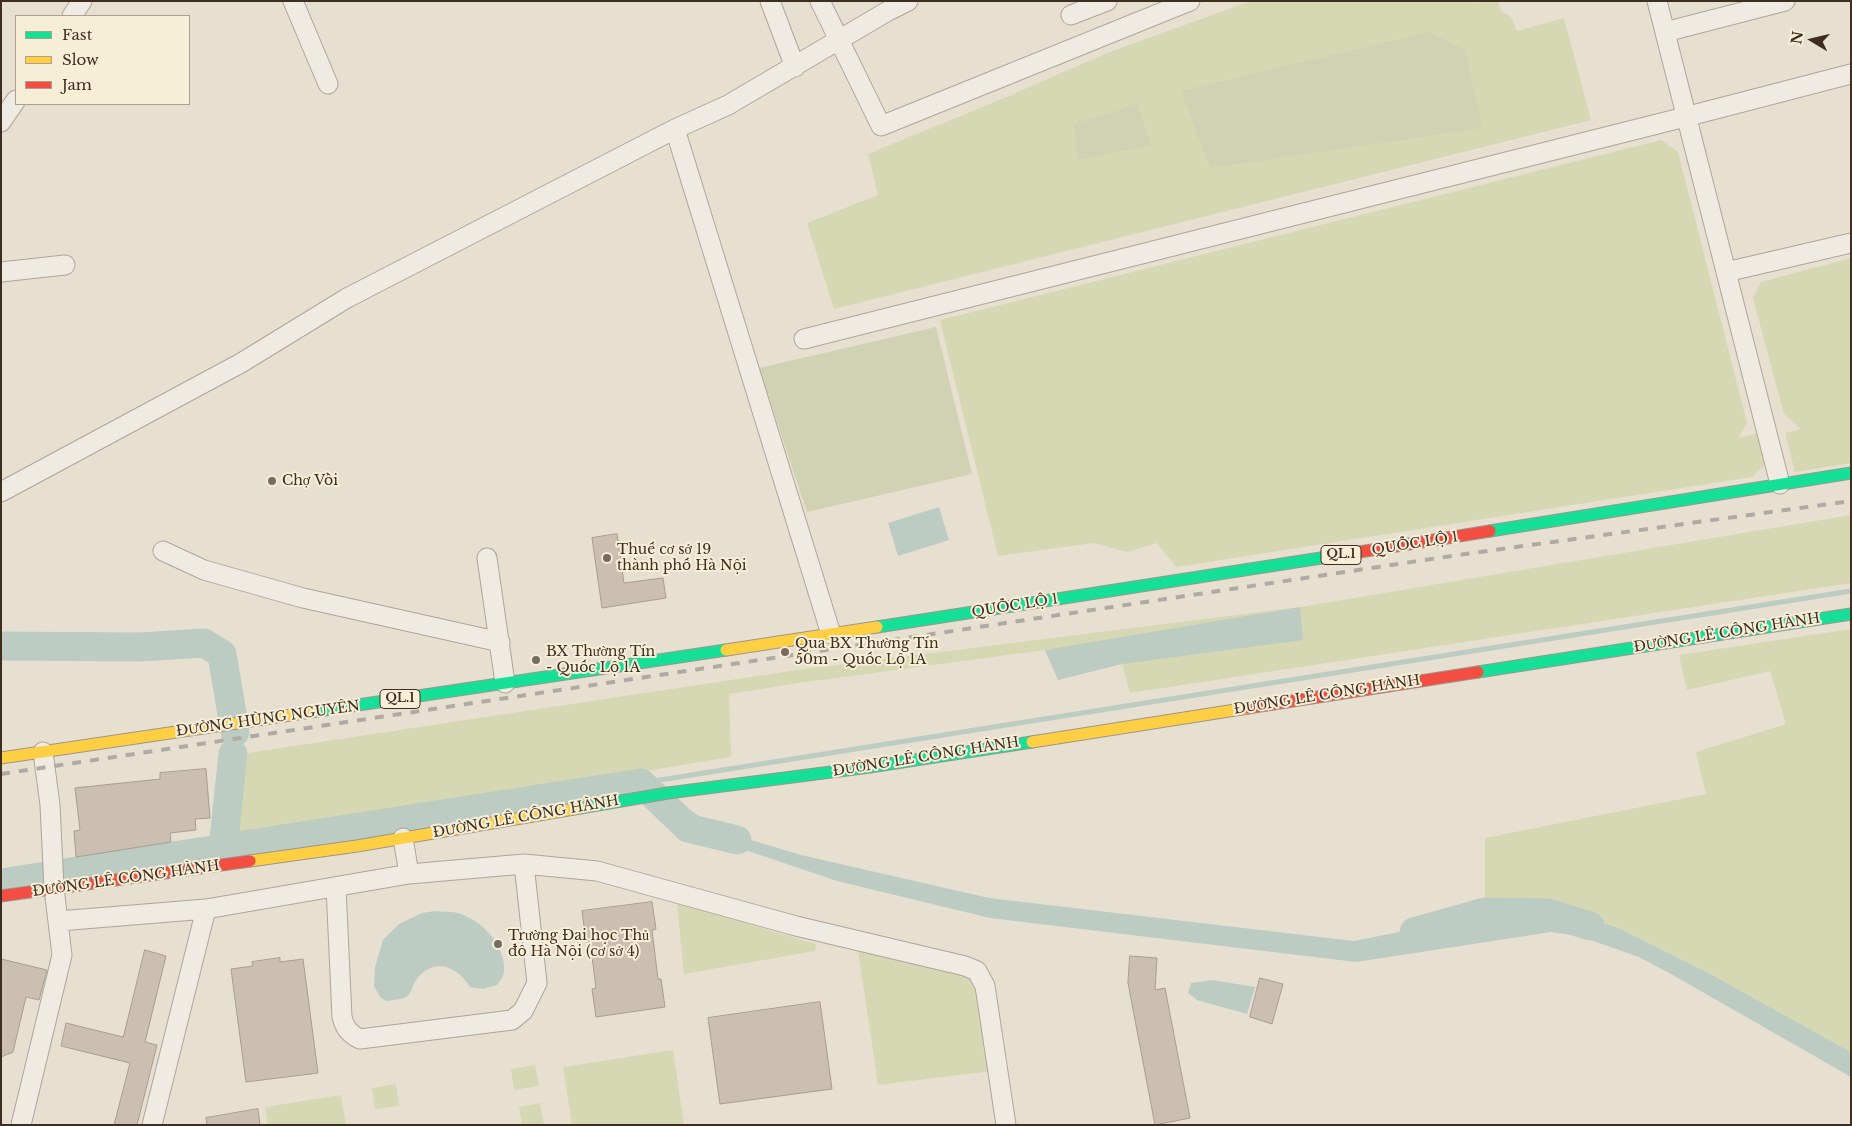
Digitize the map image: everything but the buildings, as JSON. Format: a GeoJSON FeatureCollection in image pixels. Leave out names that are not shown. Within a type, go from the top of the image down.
{"type":"FeatureCollection","features":[{"type":"Feature","properties":{"kind":"main road","name":"QUỐC LỘ 1"},"geometry":{"type":"LineString","coordinates":[[831,634],[1371,551],[1851,473]]}},
{"type":"Feature","properties":{"kind":"main road","name":"ĐƯỜNG LÊ CÔNG HÀNH"},"geometry":{"type":"LineString","coordinates":[[1,896],[53,884],[260,860],[668,793],[870,767],[1851,614]]}},
{"type":"Feature","properties":{"kind":"main road","name":"ĐƯỜNG HÙNG NGUYÊN"},"geometry":{"type":"LineString","coordinates":[[1,758],[831,634]]}},
{"type":"Feature","properties":{"kind":"street"},"geometry":{"type":"LineString","coordinates":[[73,15],[82,1]]}},
{"type":"Feature","properties":{"kind":"street"},"geometry":{"type":"LineString","coordinates":[[293,1],[328,84]]}},
{"type":"Feature","properties":{"kind":"street"},"geometry":{"type":"LineString","coordinates":[[820,1],[881,126],[1190,1]]}},
{"type":"Feature","properties":{"kind":"street"},"geometry":{"type":"LineString","coordinates":[[1,492],[241,363],[347,298],[675,129],[728,105],[839,40],[885,6],[908,1]]}},
{"type":"Feature","properties":{"kind":"street"},"geometry":{"type":"LineString","coordinates":[[1070,15],[1107,1]]}},
{"type":"Feature","properties":{"kind":"street"},"geometry":{"type":"LineString","coordinates":[[1657,1],[1780,484]]}},
{"type":"Feature","properties":{"kind":"street"},"geometry":{"type":"LineString","coordinates":[[1665,32],[1785,1]]}},
{"type":"Feature","properties":{"kind":"street"},"geometry":{"type":"LineString","coordinates":[[773,2],[795,66]]}},
{"type":"Feature","properties":{"kind":"street"},"geometry":{"type":"LineString","coordinates":[[804,339],[1851,74]]}},
{"type":"Feature","properties":{"kind":"street"},"geometry":{"type":"LineString","coordinates":[[1,122],[15,101]]}},
{"type":"Feature","properties":{"kind":"street"},"geometry":{"type":"LineString","coordinates":[[675,129],[831,634]]}},
{"type":"Feature","properties":{"kind":"street"},"geometry":{"type":"LineString","coordinates":[[1726,272],[1851,243]]}},
{"type":"Feature","properties":{"kind":"street"},"geometry":{"type":"LineString","coordinates":[[1,272],[65,266]]}},
{"type":"Feature","properties":{"kind":"street"},"geometry":{"type":"LineString","coordinates":[[164,551],[204,570],[303,598],[500,642]]}},
{"type":"Feature","properties":{"kind":"street"},"geometry":{"type":"LineString","coordinates":[[487,558],[506,683]]}},
{"type":"Feature","properties":{"kind":"street"},"geometry":{"type":"LineString","coordinates":[[20,1125],[62,956],[53,884],[50,805],[43,752]]}},
{"type":"Feature","properties":{"kind":"street"},"geometry":{"type":"LineString","coordinates":[[403,838],[409,874]]}},
{"type":"Feature","properties":{"kind":"street"},"geometry":{"type":"LineString","coordinates":[[336,887],[342,1017],[344,1026],[360,1039],[512,1020],[523,1011],[537,982],[524,864]]}},
{"type":"Feature","properties":{"kind":"street"},"geometry":{"type":"LineString","coordinates":[[58,921],[206,908],[409,874],[524,864],[597,871],[796,926],[965,966],[977,971],[985,986],[1006,1125]]}},
{"type":"Feature","properties":{"kind":"street"},"geometry":{"type":"LineString","coordinates":[[152,1125],[206,908]]}},
{"type":"Feature","properties":{"kind":"green space"},"geometry":{"type":"Polygon","coordinates":[[[1251,1],[1475,1],[1476,3],[1498,1],[1501,11],[1511,17],[1517,31],[1564,18],[1591,120],[834,309],[807,223],[878,195],[868,154],[1107,53],[1251,1]]]}},
{"type":"Feature","properties":{"kind":"green space"},"geometry":{"type":"Polygon","coordinates":[[[1429,32],[1465,50],[1482,128],[1210,168],[1181,91],[1429,32]]]}},
{"type":"Feature","properties":{"kind":"green space"},"geometry":{"type":"Polygon","coordinates":[[[1137,104],[1151,145],[1078,160],[1074,124],[1137,104]]]}},
{"type":"Feature","properties":{"kind":"green space"},"geometry":{"type":"Polygon","coordinates":[[[1661,140],[1678,152],[1747,423],[1738,438],[1758,433],[1766,464],[1752,477],[1176,567],[1157,543],[1127,552],[1094,543],[998,556],[940,320],[1661,140]]]}},
{"type":"Feature","properties":{"kind":"green space"},"geometry":{"type":"Polygon","coordinates":[[[1851,258],[1851,463],[1795,472],[1785,433],[1801,429],[1784,414],[1753,298],[1761,282],[1851,258]]]}},
{"type":"Feature","properties":{"kind":"green space"},"geometry":{"type":"Polygon","coordinates":[[[936,327],[972,474],[807,512],[759,368],[936,327]]]}},
{"type":"Feature","properties":{"kind":"green space"},"geometry":{"type":"Polygon","coordinates":[[[1851,515],[1851,583],[1130,693],[1122,664],[1058,680],[1045,650],[729,694],[731,757],[235,839],[221,757],[797,670],[1300,607],[1851,515]]]}},
{"type":"Feature","properties":{"kind":"green space"},"geometry":{"type":"Polygon","coordinates":[[[1851,629],[1851,1052],[1712,975],[1616,927],[1485,915],[1485,838],[1706,794],[1696,752],[1786,724],[1770,671],[1687,690],[1679,655],[1851,629]]]}},
{"type":"Feature","properties":{"kind":"green space"},"geometry":{"type":"Polygon","coordinates":[[[677,903],[816,944],[815,951],[684,974],[677,903]]]}},
{"type":"Feature","properties":{"kind":"green space"},"geometry":{"type":"Polygon","coordinates":[[[858,950],[970,976],[981,983],[992,1071],[878,1085],[858,950]]]}},
{"type":"Feature","properties":{"kind":"green space"},"geometry":{"type":"Polygon","coordinates":[[[673,1050],[684,1125],[572,1125],[563,1067],[673,1050]]]}},
{"type":"Feature","properties":{"kind":"green space"},"geometry":{"type":"Polygon","coordinates":[[[535,1065],[539,1086],[514,1090],[511,1069],[535,1065]]]}},
{"type":"Feature","properties":{"kind":"green space"},"geometry":{"type":"Polygon","coordinates":[[[396,1084],[399,1106],[375,1109],[372,1088],[396,1084]]]}},
{"type":"Feature","properties":{"kind":"green space"},"geometry":{"type":"Polygon","coordinates":[[[341,1095],[346,1125],[268,1125],[265,1107],[341,1095]]]}},
{"type":"Feature","properties":{"kind":"green space"},"geometry":{"type":"Polygon","coordinates":[[[540,1103],[544,1125],[522,1125],[519,1107],[540,1103]]]}},
{"type":"Feature","properties":{"kind":"shaded area"},"geometry":{"type":"Polygon","coordinates":[[[939,507],[949,540],[898,556],[888,523],[939,507]]]}},
{"type":"Feature","properties":{"kind":"shaded area"},"geometry":{"type":"Polygon","coordinates":[[[1300,607],[1303,640],[1122,664],[1058,680],[1045,650],[1300,607]]]}},
{"type":"Feature","properties":{"kind":"shaded area"},"geometry":{"type":"Polygon","coordinates":[[[685,806],[718,830],[801,855],[989,898],[1354,941],[1485,915],[1566,914],[1616,927],[1712,975],[1851,1052],[1851,1077],[1639,957],[1579,936],[1551,932],[1356,962],[990,918],[837,881],[707,837],[673,807],[685,806]]]}},
{"type":"Feature","properties":{"kind":"shaded area"},"geometry":{"type":"Polygon","coordinates":[[[435,911],[452,912],[467,916],[491,935],[501,952],[504,962],[502,978],[497,985],[483,989],[470,987],[465,979],[452,969],[437,966],[430,968],[416,980],[406,997],[386,1001],[380,997],[374,986],[375,967],[383,940],[399,924],[422,913],[435,911]]]}},
{"type":"Feature","properties":{"kind":"shaded area"},"geometry":{"type":"Polygon","coordinates":[[[1212,980],[1255,987],[1247,1014],[1197,1000],[1188,993],[1191,983],[1212,980]]]}},
{"type":"Feature","properties":{"kind":"waterway"},"geometry":{"type":"LineString","coordinates":[[641,783],[1851,591]]}},
{"type":"Feature","properties":{"kind":"waterway"},"geometry":{"type":"LineString","coordinates":[[1,646],[141,647],[204,643],[222,654],[235,732]]}},
{"type":"Feature","properties":{"kind":"waterway"},"geometry":{"type":"LineString","coordinates":[[223,848],[233,754]]}},
{"type":"Feature","properties":{"kind":"waterway"},"geometry":{"type":"LineString","coordinates":[[1,883],[641,783],[688,828],[737,840]]}},
{"type":"Feature","properties":{"kind":"waterway"},"geometry":{"type":"LineString","coordinates":[[1414,932],[1485,912],[1548,913],[1590,926]]}},
{"type":"Feature","properties":{"kind":"railway"},"geometry":{"type":"LineString","coordinates":[[1,774],[1458,555],[1851,501]]}},
{"type":"Feature","properties":{"kind":"traffic: fast"},"geometry":{"type":"LineString","coordinates":[[1490,531],[1851,473]]}},
{"type":"Feature","properties":{"kind":"traffic: fast"},"geometry":{"type":"LineString","coordinates":[[877,627],[1347,554]]}},
{"type":"Feature","properties":{"kind":"traffic: fast"},"geometry":{"type":"LineString","coordinates":[[1478,672],[1851,614]]}},
{"type":"Feature","properties":{"kind":"traffic: fast"},"geometry":{"type":"LineString","coordinates":[[311,712],[726,650]]}},
{"type":"Feature","properties":{"kind":"traffic: fast"},"geometry":{"type":"LineString","coordinates":[[580,808],[668,793],[870,767],[1032,742]]}},
{"type":"Feature","properties":{"kind":"traffic: slow"},"geometry":{"type":"LineString","coordinates":[[726,650],[877,627]]}},
{"type":"Feature","properties":{"kind":"traffic: slow"},"geometry":{"type":"LineString","coordinates":[[1032,742],[1248,708]]}},
{"type":"Feature","properties":{"kind":"traffic: slow"},"geometry":{"type":"LineString","coordinates":[[1,758],[311,712]]}},
{"type":"Feature","properties":{"kind":"traffic: slow"},"geometry":{"type":"LineString","coordinates":[[250,861],[357,846],[580,808]]}},
{"type":"Feature","properties":{"kind":"traffic: jam"},"geometry":{"type":"LineString","coordinates":[[1347,554],[1490,531]]}},
{"type":"Feature","properties":{"kind":"traffic: jam"},"geometry":{"type":"LineString","coordinates":[[1248,708],[1478,672]]}},
{"type":"Feature","properties":{"kind":"traffic: jam"},"geometry":{"type":"LineString","coordinates":[[1,896],[250,861]]}},
{"type":"Feature","properties":{"kind":"place","name":"Chợ Vồi"},"geometry":{"type":"Point","coordinates":[272,481]}},
{"type":"Feature","properties":{"kind":"place","name":"Thuế cơ sở 19 thành phố Hà Nội"},"geometry":{"type":"Point","coordinates":[607,558]}},
{"type":"Feature","properties":{"kind":"place","name":"Qua BX Thường Tín 50m - Quốc Lộ 1A"},"geometry":{"type":"Point","coordinates":[785,652]}},
{"type":"Feature","properties":{"kind":"place","name":"BX Thường Tín - Quốc Lộ 1A"},"geometry":{"type":"Point","coordinates":[536,660]}},
{"type":"Feature","properties":{"kind":"place","name":"Trường Đại học Thủ đô Hà Nội (cơ sở 4)"},"geometry":{"type":"Point","coordinates":[498,944]}}]}
